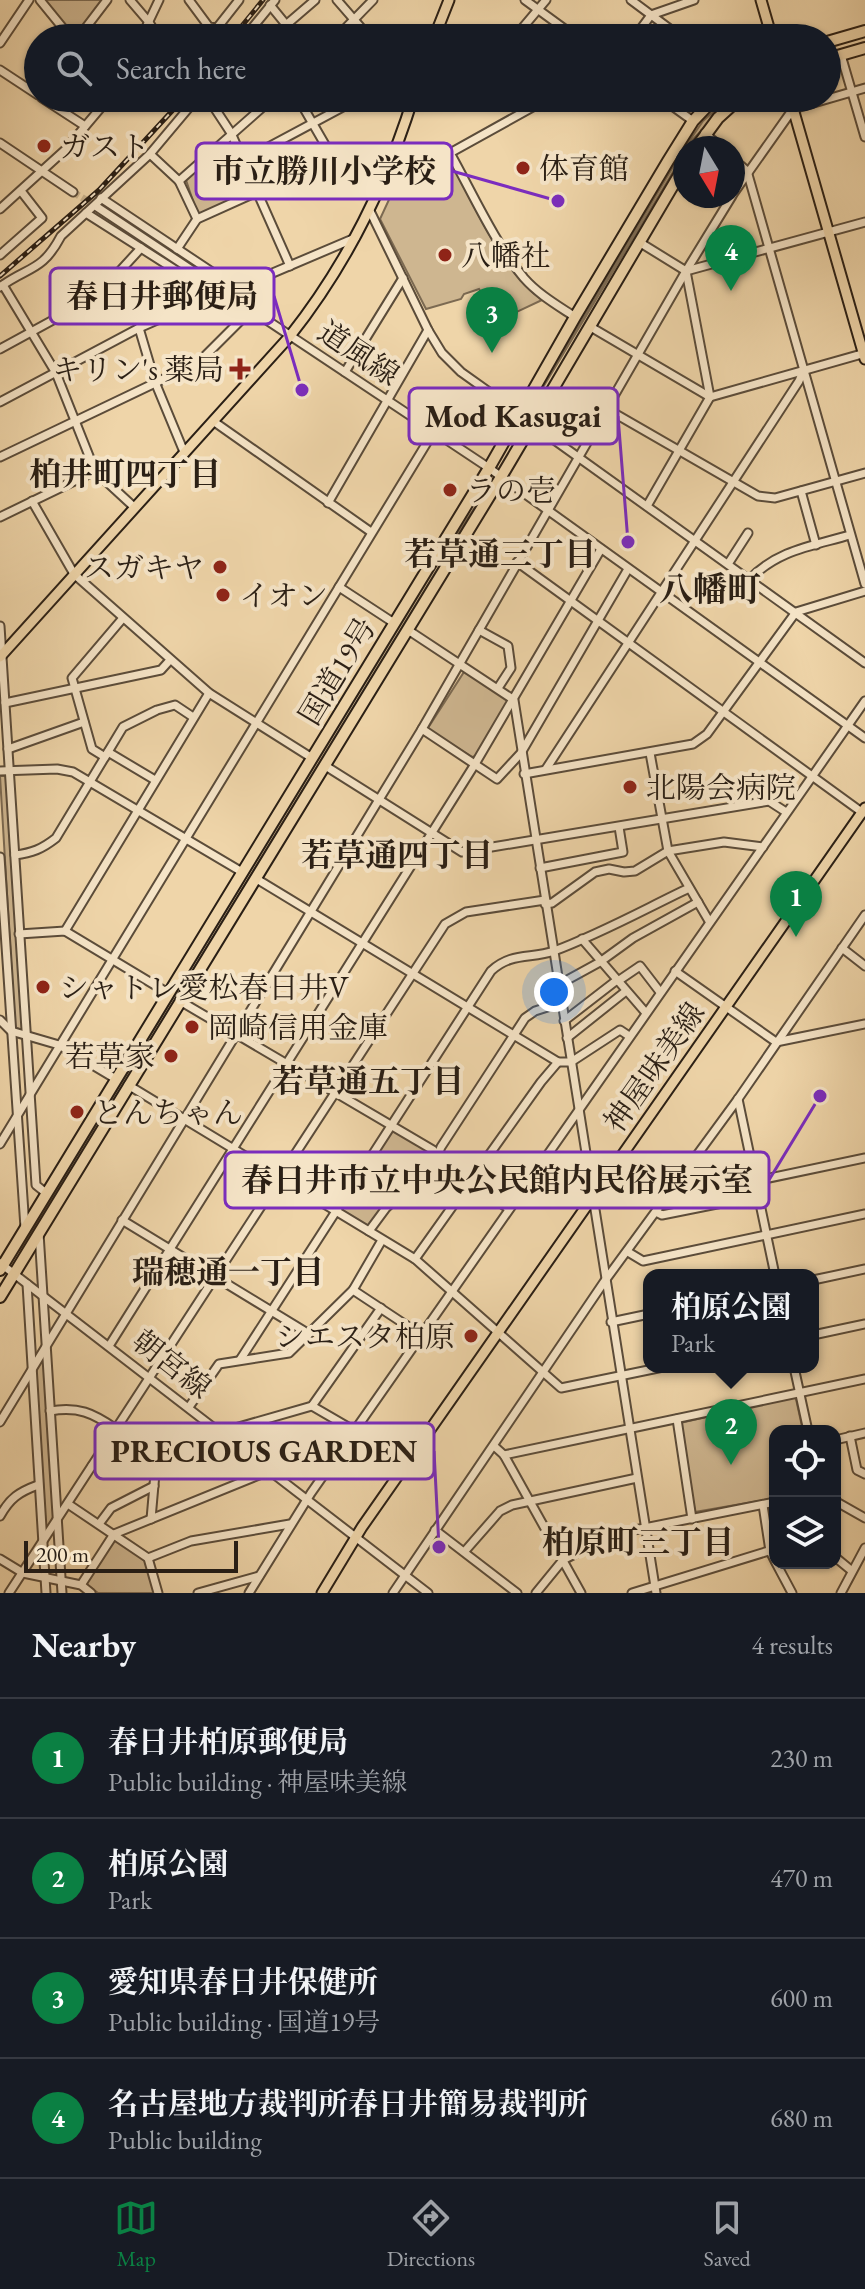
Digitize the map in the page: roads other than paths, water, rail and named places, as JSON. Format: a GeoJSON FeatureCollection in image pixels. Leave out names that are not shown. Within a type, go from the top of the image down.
{"type":"FeatureCollection","features":[{"type":"Feature","properties":{"kind":"highway"},"geometry":{"type":"LineString","coordinates":[[841,38],[865,31]]}},
{"type":"Feature","properties":{"kind":"highway"},"geometry":{"type":"LineString","coordinates":[[841,55],[865,48]]}},
{"type":"Feature","properties":{"kind":"highway","name":"国道19号"},"geometry":{"type":"LineString","coordinates":[[1,1266],[489,468],[575,317],[693,121],[702,112]]}},
{"type":"Feature","properties":{"kind":"highway"},"geometry":{"type":"LineString","coordinates":[[703,136],[726,112]]}},
{"type":"Feature","properties":{"kind":"highway","name":"国道19号"},"geometry":{"type":"LineString","coordinates":[[0,1297],[501,477],[673,185]]}},
{"type":"Feature","properties":{"kind":"main road"},"geometry":{"type":"LineString","coordinates":[[440,24],[449,0]]}},
{"type":"Feature","properties":{"kind":"main road"},"geometry":{"type":"LineString","coordinates":[[761,0],[768,24]]}},
{"type":"Feature","properties":{"kind":"main road"},"geometry":{"type":"LineString","coordinates":[[1,656],[290,336],[320,298],[370,211],[408,112]]}},
{"type":"Feature","properties":{"kind":"main road"},"geometry":{"type":"LineString","coordinates":[[794,112],[864,355]]}},
{"type":"Feature","properties":{"kind":"main road","name":"神屋味美線"},"geometry":{"type":"LineString","coordinates":[[322,1593],[356,1537],[592,1196],[864,812]]}},
{"type":"Feature","properties":{"kind":"street"},"geometry":{"type":"LineString","coordinates":[[0,43],[29,0]]}},
{"type":"Feature","properties":{"kind":"street"},"geometry":{"type":"LineString","coordinates":[[40,0],[60,24]]}},
{"type":"Feature","properties":{"kind":"street"},"geometry":{"type":"LineString","coordinates":[[89,24],[107,0]]}},
{"type":"Feature","properties":{"kind":"street"},"geometry":{"type":"LineString","coordinates":[[130,0],[150,24]]}},
{"type":"Feature","properties":{"kind":"street"},"geometry":{"type":"LineString","coordinates":[[147,24],[159,0]]}},
{"type":"Feature","properties":{"kind":"street"},"geometry":{"type":"LineString","coordinates":[[189,0],[207,24]]}},
{"type":"Feature","properties":{"kind":"street"},"geometry":{"type":"LineString","coordinates":[[220,24],[239,0]]}},
{"type":"Feature","properties":{"kind":"street"},"geometry":{"type":"LineString","coordinates":[[287,24],[315,0]]}},
{"type":"Feature","properties":{"kind":"street"},"geometry":{"type":"LineString","coordinates":[[337,0],[357,24]]}},
{"type":"Feature","properties":{"kind":"street"},"geometry":{"type":"LineString","coordinates":[[349,24],[373,0]]}},
{"type":"Feature","properties":{"kind":"street"},"geometry":{"type":"LineString","coordinates":[[525,0],[558,24]]}},
{"type":"Feature","properties":{"kind":"street"},"geometry":{"type":"LineString","coordinates":[[525,24],[546,0]]}},
{"type":"Feature","properties":{"kind":"street"},"geometry":{"type":"LineString","coordinates":[[631,0],[663,24]]}},
{"type":"Feature","properties":{"kind":"street"},"geometry":{"type":"LineString","coordinates":[[644,24],[651,15],[694,0]]}},
{"type":"Feature","properties":{"kind":"street"},"geometry":{"type":"LineString","coordinates":[[255,24],[272,3],[285,24]]}},
{"type":"Feature","properties":{"kind":"street"},"geometry":{"type":"LineString","coordinates":[[841,55],[865,137]]}},
{"type":"Feature","properties":{"kind":"street"},"geometry":{"type":"LineString","coordinates":[[0,70],[24,86]]}},
{"type":"Feature","properties":{"kind":"street"},"geometry":{"type":"LineString","coordinates":[[841,95],[865,88]]}},
{"type":"Feature","properties":{"kind":"street"},"geometry":{"type":"LineString","coordinates":[[64,112],[85,126]]}},
{"type":"Feature","properties":{"kind":"street"},"geometry":{"type":"LineString","coordinates":[[0,208],[66,149],[97,112]]}},
{"type":"Feature","properties":{"kind":"street"},"geometry":{"type":"LineString","coordinates":[[134,507],[95,471],[56,373],[1,286],[39,266],[61,236],[150,154],[185,112]]}},
{"type":"Feature","properties":{"kind":"street"},"geometry":{"type":"LineString","coordinates":[[217,112],[259,191],[290,266]]}},
{"type":"Feature","properties":{"kind":"street"},"geometry":{"type":"LineString","coordinates":[[179,181],[256,112]]}},
{"type":"Feature","properties":{"kind":"street"},"geometry":{"type":"LineString","coordinates":[[307,112],[335,162]]}},
{"type":"Feature","properties":{"kind":"street"},"geometry":{"type":"LineString","coordinates":[[244,160],[334,112]]}},
{"type":"Feature","properties":{"kind":"street"},"geometry":{"type":"LineString","coordinates":[[177,249],[197,219],[259,191],[335,162],[385,176],[450,153],[522,112]]}},
{"type":"Feature","properties":{"kind":"street"},"geometry":{"type":"LineString","coordinates":[[680,112],[693,121]]}},
{"type":"Feature","properties":{"kind":"street"},"geometry":{"type":"LineString","coordinates":[[745,174],[791,112]]}},
{"type":"Feature","properties":{"kind":"street"},"geometry":{"type":"LineString","coordinates":[[705,133],[708,136]]}},
{"type":"Feature","properties":{"kind":"street"},"geometry":{"type":"LineString","coordinates":[[0,143],[73,192]]}},
{"type":"Feature","properties":{"kind":"street"},"geometry":{"type":"LineString","coordinates":[[450,153],[525,280],[575,317]]}},
{"type":"Feature","properties":{"kind":"street"},"geometry":{"type":"LineString","coordinates":[[150,154],[179,181],[197,219]]}},
{"type":"Feature","properties":{"kind":"street"},"geometry":{"type":"LineString","coordinates":[[747,171],[865,584]]}},
{"type":"Feature","properties":{"kind":"street"},"geometry":{"type":"LineString","coordinates":[[0,255],[42,218],[21,191]]}},
{"type":"Feature","properties":{"kind":"street"},"geometry":{"type":"LineString","coordinates":[[101,198],[236,288]]}},
{"type":"Feature","properties":{"kind":"street","name":"道風線"},"geometry":{"type":"LineString","coordinates":[[97,207],[489,468],[865,738]]}},
{"type":"Feature","properties":{"kind":"street"},"geometry":{"type":"LineString","coordinates":[[2,1416],[422,729],[724,208]]}},
{"type":"Feature","properties":{"kind":"street"},"geometry":{"type":"LineString","coordinates":[[370,211],[442,353],[461,372],[520,414]]}},
{"type":"Feature","properties":{"kind":"street"},"geometry":{"type":"LineString","coordinates":[[86,213],[213,294]]}},
{"type":"Feature","properties":{"kind":"street"},"geometry":{"type":"LineString","coordinates":[[639,242],[686,271],[865,222]]}},
{"type":"Feature","properties":{"kind":"street"},"geometry":{"type":"LineString","coordinates":[[0,402],[139,328],[213,294],[236,288],[355,238]]}},
{"type":"Feature","properties":{"kind":"street"},"geometry":{"type":"LineString","coordinates":[[0,349],[97,296],[141,248]]}},
{"type":"Feature","properties":{"kind":"street"},"geometry":{"type":"LineString","coordinates":[[647,506],[710,397],[686,271]]}},
{"type":"Feature","properties":{"kind":"street"},"geometry":{"type":"LineString","coordinates":[[345,372],[403,278]]}},
{"type":"Feature","properties":{"kind":"street"},"geometry":{"type":"LineString","coordinates":[[0,457],[199,362],[251,310]]}},
{"type":"Feature","properties":{"kind":"street"},"geometry":{"type":"LineString","coordinates":[[589,326],[710,397],[864,355]]}},
{"type":"Feature","properties":{"kind":"street"},"geometry":{"type":"LineString","coordinates":[[139,328],[155,382],[184,452]]}},
{"type":"Feature","properties":{"kind":"street"},"geometry":{"type":"LineString","coordinates":[[328,503],[428,330]]}},
{"type":"Feature","properties":{"kind":"street"},"geometry":{"type":"LineString","coordinates":[[546,769],[803,371]]}},
{"type":"Feature","properties":{"kind":"street"},"geometry":{"type":"LineString","coordinates":[[607,409],[758,496],[768,498],[801,491],[865,473]]}},
{"type":"Feature","properties":{"kind":"street"},"geometry":{"type":"LineString","coordinates":[[213,421],[371,532]]}},
{"type":"Feature","properties":{"kind":"street"},"geometry":{"type":"LineString","coordinates":[[532,424],[865,663]]}},
{"type":"Feature","properties":{"kind":"street"},"geometry":{"type":"LineString","coordinates":[[0,1144],[434,431]]}},
{"type":"Feature","properties":{"kind":"street"},"geometry":{"type":"LineString","coordinates":[[0,517],[95,471]]}},
{"type":"Feature","properties":{"kind":"street"},"geometry":{"type":"LineString","coordinates":[[801,491],[816,545]]}},
{"type":"Feature","properties":{"kind":"street"},"geometry":{"type":"LineString","coordinates":[[32,501],[74,574],[209,693],[312,758]]}},
{"type":"Feature","properties":{"kind":"street"},"geometry":{"type":"LineString","coordinates":[[728,564],[748,533]]}},
{"type":"Feature","properties":{"kind":"street"},"geometry":{"type":"LineString","coordinates":[[749,580],[764,564],[778,556],[850,535]]}},
{"type":"Feature","properties":{"kind":"street"},"geometry":{"type":"LineString","coordinates":[[109,1346],[475,764],[601,549]]}},
{"type":"Feature","properties":{"kind":"street"},"geometry":{"type":"LineString","coordinates":[[517,562],[864,812]]}},
{"type":"Feature","properties":{"kind":"street"},"geometry":{"type":"LineString","coordinates":[[422,729],[497,779],[521,753],[628,569]]}},
{"type":"Feature","properties":{"kind":"street"},"geometry":{"type":"LineString","coordinates":[[339,587],[394,623]]}},
{"type":"Feature","properties":{"kind":"street"},"geometry":{"type":"LineString","coordinates":[[524,774],[693,744],[707,734],[796,612],[865,591]]}},
{"type":"Feature","properties":{"kind":"street"},"geometry":{"type":"LineString","coordinates":[[123,618],[72,678],[92,749],[155,780]]}},
{"type":"Feature","properties":{"kind":"street"},"geometry":{"type":"LineString","coordinates":[[0,626],[8,749],[4,771],[15,855],[36,1185],[46,1193]]}},
{"type":"Feature","properties":{"kind":"street"},"geometry":{"type":"LineString","coordinates":[[408,630],[514,700],[655,1589]]}},
{"type":"Feature","properties":{"kind":"street"},"geometry":{"type":"LineString","coordinates":[[479,630],[508,646],[511,668],[498,688]]}},
{"type":"Feature","properties":{"kind":"street"},"geometry":{"type":"LineString","coordinates":[[5,703],[161,670],[170,660]]}},
{"type":"Feature","properties":{"kind":"street"},"geometry":{"type":"LineString","coordinates":[[65,931],[209,693]]}},
{"type":"Feature","properties":{"kind":"street"},"geometry":{"type":"LineString","coordinates":[[249,1593],[307,1499],[865,701]]}},
{"type":"Feature","properties":{"kind":"street"},"geometry":{"type":"LineString","coordinates":[[15,855],[29,854],[56,838],[123,727],[157,710],[175,705],[193,717]]}},
{"type":"Feature","properties":{"kind":"street"},"geometry":{"type":"LineString","coordinates":[[8,749],[84,722]]}},
{"type":"Feature","properties":{"kind":"street"},"geometry":{"type":"LineString","coordinates":[[650,753],[668,851],[709,921]]}},
{"type":"Feature","properties":{"kind":"street"},"geometry":{"type":"LineString","coordinates":[[324,765],[462,852],[769,801],[786,812]]}},
{"type":"Feature","properties":{"kind":"street"},"geometry":{"type":"LineString","coordinates":[[4,771],[57,769],[73,772],[242,872]]}},
{"type":"Feature","properties":{"kind":"street"},"geometry":{"type":"LineString","coordinates":[[540,868],[623,852],[619,827]]}},
{"type":"Feature","properties":{"kind":"street"},"geometry":{"type":"LineString","coordinates":[[9,1593],[445,924],[466,912],[552,903],[595,872],[609,869],[635,871],[668,851],[724,842],[763,847]]}},
{"type":"Feature","properties":{"kind":"street"},"geometry":{"type":"LineString","coordinates":[[0,857],[25,1228]]}},
{"type":"Feature","properties":{"kind":"street"},"geometry":{"type":"LineString","coordinates":[[583,860],[586,877]]}},
{"type":"Feature","properties":{"kind":"street"},"geometry":{"type":"LineString","coordinates":[[255,878],[558,1062],[571,1062],[620,1030],[629,1036]]}},
{"type":"Feature","properties":{"kind":"street"},"geometry":{"type":"LineString","coordinates":[[240,1360],[498,964],[515,956],[552,951],[689,888]]}},
{"type":"Feature","properties":{"kind":"street"},"geometry":{"type":"LineString","coordinates":[[558,985],[698,902]]}},
{"type":"Feature","properties":{"kind":"street"},"geometry":{"type":"LineString","coordinates":[[393,1593],[604,1282],[738,1099],[865,915]]}},
{"type":"Feature","properties":{"kind":"street"},"geometry":{"type":"LineString","coordinates":[[19,934],[65,931],[168,993]]}},
{"type":"Feature","properties":{"kind":"street"},"geometry":{"type":"LineString","coordinates":[[582,939],[646,1013]]}},
{"type":"Feature","properties":{"kind":"street"},"geometry":{"type":"LineString","coordinates":[[842,948],[865,966]]}},
{"type":"Feature","properties":{"kind":"street"},"geometry":{"type":"LineString","coordinates":[[564,1021],[640,966],[660,992]]}},
{"type":"Feature","properties":{"kind":"street"},"geometry":{"type":"LineString","coordinates":[[675,971],[776,1042],[865,1024]]}},
{"type":"Feature","properties":{"kind":"street"},"geometry":{"type":"LineString","coordinates":[[567,1038],[626,991]]}},
{"type":"Feature","properties":{"kind":"street"},"geometry":{"type":"LineString","coordinates":[[180,1001],[438,1154],[442,1161],[509,1209]]}},
{"type":"Feature","properties":{"kind":"street"},"geometry":{"type":"LineString","coordinates":[[369,1231],[386,1208],[435,1162],[525,1018],[535,1011],[560,1003]]}},
{"type":"Feature","properties":{"kind":"street"},"geometry":{"type":"LineString","coordinates":[[0,1020],[11,1031],[59,1045],[116,1079]]}},
{"type":"Feature","properties":{"kind":"street"},"geometry":{"type":"LineString","coordinates":[[415,1259],[558,1062]]}},
{"type":"Feature","properties":{"kind":"street"},"geometry":{"type":"LineString","coordinates":[[128,1085],[415,1259],[561,1388],[643,1371]]}},
{"type":"Feature","properties":{"kind":"street"},"geometry":{"type":"LineString","coordinates":[[738,1099],[774,1269]]}},
{"type":"Feature","properties":{"kind":"street"},"geometry":{"type":"LineString","coordinates":[[755,1181],[865,1158]]}},
{"type":"Feature","properties":{"kind":"street"},"geometry":{"type":"LineString","coordinates":[[656,1212],[662,1215],[757,1196]]}},
{"type":"Feature","properties":{"kind":"street"},"geometry":{"type":"LineString","coordinates":[[628,1252],[643,1261],[865,1214]]}},
{"type":"Feature","properties":{"kind":"street"},"geometry":{"type":"LineString","coordinates":[[122,1220],[309,1334]]}},
{"type":"Feature","properties":{"kind":"street"},"geometry":{"type":"LineString","coordinates":[[39,1231],[62,1593]]}},
{"type":"Feature","properties":{"kind":"street"},"geometry":{"type":"LineString","coordinates":[[189,1407],[219,1364],[289,1353],[353,1290],[382,1240]]}},
{"type":"Feature","properties":{"kind":"street","name":"朝宮線"},"geometry":{"type":"LineString","coordinates":[[1,1266],[428,1593]]}},
{"type":"Feature","properties":{"kind":"street"},"geometry":{"type":"LineString","coordinates":[[819,1279],[865,1269]]}},
{"type":"Feature","properties":{"kind":"street"},"geometry":{"type":"LineString","coordinates":[[27,1284],[46,1593]]}},
{"type":"Feature","properties":{"kind":"street"},"geometry":{"type":"LineString","coordinates":[[353,1290],[421,1335]]}},
{"type":"Feature","properties":{"kind":"street"},"geometry":{"type":"LineString","coordinates":[[92,1466],[103,1466],[312,1406],[381,1308]]}},
{"type":"Feature","properties":{"kind":"street"},"geometry":{"type":"LineString","coordinates":[[611,1322],[643,1315]]}},
{"type":"Feature","properties":{"kind":"street"},"geometry":{"type":"LineString","coordinates":[[819,1334],[865,1324]]}},
{"type":"Feature","properties":{"kind":"street"},"geometry":{"type":"LineString","coordinates":[[795,1373],[807,1425]]}},
{"type":"Feature","properties":{"kind":"street"},"geometry":{"type":"LineString","coordinates":[[504,1455],[865,1379]]}},
{"type":"Feature","properties":{"kind":"street"},"geometry":{"type":"LineString","coordinates":[[312,1406],[355,1431]]}},
{"type":"Feature","properties":{"kind":"street"},"geometry":{"type":"LineString","coordinates":[[50,1411],[77,1408],[88,1411],[116,1429]]}},
{"type":"Feature","properties":{"kind":"street"},"geometry":{"type":"LineString","coordinates":[[677,1419],[692,1519]]}},
{"type":"Feature","properties":{"kind":"street"},"geometry":{"type":"LineString","coordinates":[[841,1438],[865,1433]]}},
{"type":"Feature","properties":{"kind":"street"},"geometry":{"type":"LineString","coordinates":[[850,1436],[857,1470],[865,1474]]}},
{"type":"Feature","properties":{"kind":"street"},"geometry":{"type":"LineString","coordinates":[[494,1446],[504,1455],[581,1593]]}},
{"type":"Feature","properties":{"kind":"street"},"geometry":{"type":"LineString","coordinates":[[151,1519],[157,1451]]}},
{"type":"Feature","properties":{"kind":"street"},"geometry":{"type":"LineString","coordinates":[[81,1585],[114,1534],[269,1471]]}},
{"type":"Feature","properties":{"kind":"street"},"geometry":{"type":"LineString","coordinates":[[465,1551],[500,1511],[512,1505],[637,1478]]}},
{"type":"Feature","properties":{"kind":"street"},"geometry":{"type":"LineString","coordinates":[[0,1516],[19,1492],[38,1485]]}},
{"type":"Feature","properties":{"kind":"street"},"geometry":{"type":"LineString","coordinates":[[99,1524],[111,1508],[154,1486]]}},
{"type":"Feature","properties":{"kind":"street"},"geometry":{"type":"LineString","coordinates":[[68,1504],[148,1558],[158,1593]]}},
{"type":"Feature","properties":{"kind":"street"},"geometry":{"type":"LineString","coordinates":[[536,1593],[563,1560],[614,1534],[769,1504]]}},
{"type":"Feature","properties":{"kind":"street"},"geometry":{"type":"LineString","coordinates":[[841,1504],[865,1518]]}},
{"type":"Feature","properties":{"kind":"street"},"geometry":{"type":"LineString","coordinates":[[763,1505],[769,1535]]}},
{"type":"Feature","properties":{"kind":"street"},"geometry":{"type":"LineString","coordinates":[[148,1558],[191,1541],[290,1524]]}},
{"type":"Feature","properties":{"kind":"street"},"geometry":{"type":"LineString","coordinates":[[435,1530],[517,1593]]}},
{"type":"Feature","properties":{"kind":"street"},"geometry":{"type":"LineString","coordinates":[[841,1593],[865,1548]]}},
{"type":"Feature","properties":{"kind":"street"},"geometry":{"type":"LineString","coordinates":[[632,1593],[655,1589],[769,1551]]}},
{"type":"Feature","properties":{"kind":"street"},"geometry":{"type":"LineString","coordinates":[[0,1559],[23,1573],[81,1585],[91,1593]]}},
{"type":"Feature","properties":{"kind":"street"},"geometry":{"type":"LineString","coordinates":[[841,1562],[852,1571]]}},
{"type":"Feature","properties":{"kind":"street"},"geometry":{"type":"LineString","coordinates":[[780,1569],[792,1593]]}},
{"type":"Feature","properties":{"kind":"street"},"geometry":{"type":"LineString","coordinates":[[198,1593],[259,1576]]}},
{"type":"Feature","properties":{"kind":"tunnel"},"geometry":{"type":"LineString","coordinates":[[73,192],[97,207]]}},
{"type":"Feature","properties":{"kind":"railway"},"geometry":{"type":"LineString","coordinates":[[243,24],[263,0]]}},
{"type":"Feature","properties":{"kind":"railway"},"geometry":{"type":"LineString","coordinates":[[0,276],[99,190],[171,112]]}},
{"type":"Feature","properties":{"kind":"place","name":"ガスト"},"geometry":{"type":"Point","coordinates":[44,146]}},
{"type":"Feature","properties":{"kind":"place","name":"体育館"},"geometry":{"type":"Point","coordinates":[523,168]}},
{"type":"Feature","properties":{"kind":"place","name":"市立勝川小学校"},"geometry":{"type":"Point","coordinates":[558,201]}},
{"type":"Feature","properties":{"kind":"place","name":"八幡社"},"geometry":{"type":"Point","coordinates":[445,255]}},
{"type":"Feature","properties":{"kind":"place","name":"名古屋地方裁判所春日井簡易裁判所"},"geometry":{"type":"Point","coordinates":[731,291]}},
{"type":"Feature","properties":{"kind":"place","name":"愛知県春日井保健所"},"geometry":{"type":"Point","coordinates":[492,353]}},
{"type":"Feature","properties":{"kind":"place","name":"キリン's 薬局"},"geometry":{"type":"Point","coordinates":[240,369]}},
{"type":"Feature","properties":{"kind":"place","name":"春日井郵便局"},"geometry":{"type":"Point","coordinates":[302,390]}},
{"type":"Feature","properties":{"kind":"place","name":"ラの壱"},"geometry":{"type":"Point","coordinates":[450,490]}},
{"type":"Feature","properties":{"kind":"place","name":"Mod Kasugai"},"geometry":{"type":"Point","coordinates":[628,542]}},
{"type":"Feature","properties":{"kind":"place","name":"スガキヤ"},"geometry":{"type":"Point","coordinates":[220,567]}},
{"type":"Feature","properties":{"kind":"place","name":"イオン"},"geometry":{"type":"Point","coordinates":[223,595]}},
{"type":"Feature","properties":{"kind":"place","name":"北陽会病院"},"geometry":{"type":"Point","coordinates":[630,787]}},
{"type":"Feature","properties":{"kind":"place","name":"春日井柏原郵便局"},"geometry":{"type":"Point","coordinates":[796,937]}},
{"type":"Feature","properties":{"kind":"place","name":"シャトレ愛松春日井V"},"geometry":{"type":"Point","coordinates":[43,987]}},
{"type":"Feature","properties":{"kind":"place","name":"岡崎信用金庫"},"geometry":{"type":"Point","coordinates":[192,1027]}},
{"type":"Feature","properties":{"kind":"place","name":"若草家"},"geometry":{"type":"Point","coordinates":[171,1056]}},
{"type":"Feature","properties":{"kind":"place","name":"春日井市立中央公民館内民俗展示室"},"geometry":{"type":"Point","coordinates":[820,1096]}},
{"type":"Feature","properties":{"kind":"place","name":"とんちゃん"},"geometry":{"type":"Point","coordinates":[77,1112]}},
{"type":"Feature","properties":{"kind":"place","name":"シエスタ柏原"},"geometry":{"type":"Point","coordinates":[471,1336]}},
{"type":"Feature","properties":{"kind":"place","name":"柏原公園"},"geometry":{"type":"Point","coordinates":[731,1465]}},
{"type":"Feature","properties":{"kind":"place","name":"PRECIOUS GARDEN"},"geometry":{"type":"Point","coordinates":[439,1547]}},
{"type":"Feature","properties":{"kind":"district","name":"柏井町四丁目"},"geometry":{"type":"Point","coordinates":[125,474]}},
{"type":"Feature","properties":{"kind":"district","name":"若草通三丁目"},"geometry":{"type":"Point","coordinates":[500,554]}},
{"type":"Feature","properties":{"kind":"district","name":"八幡町"},"geometry":{"type":"Point","coordinates":[710,589]}},
{"type":"Feature","properties":{"kind":"district","name":"若草通四丁目"},"geometry":{"type":"Point","coordinates":[397,855]}},
{"type":"Feature","properties":{"kind":"district","name":"若草通五丁目"},"geometry":{"type":"Point","coordinates":[368,1081]}},
{"type":"Feature","properties":{"kind":"district","name":"瑞穂通一丁目"},"geometry":{"type":"Point","coordinates":[228,1272]}},
{"type":"Feature","properties":{"kind":"district","name":"柏原町三丁目"},"geometry":{"type":"Point","coordinates":[638,1542]}}]}
